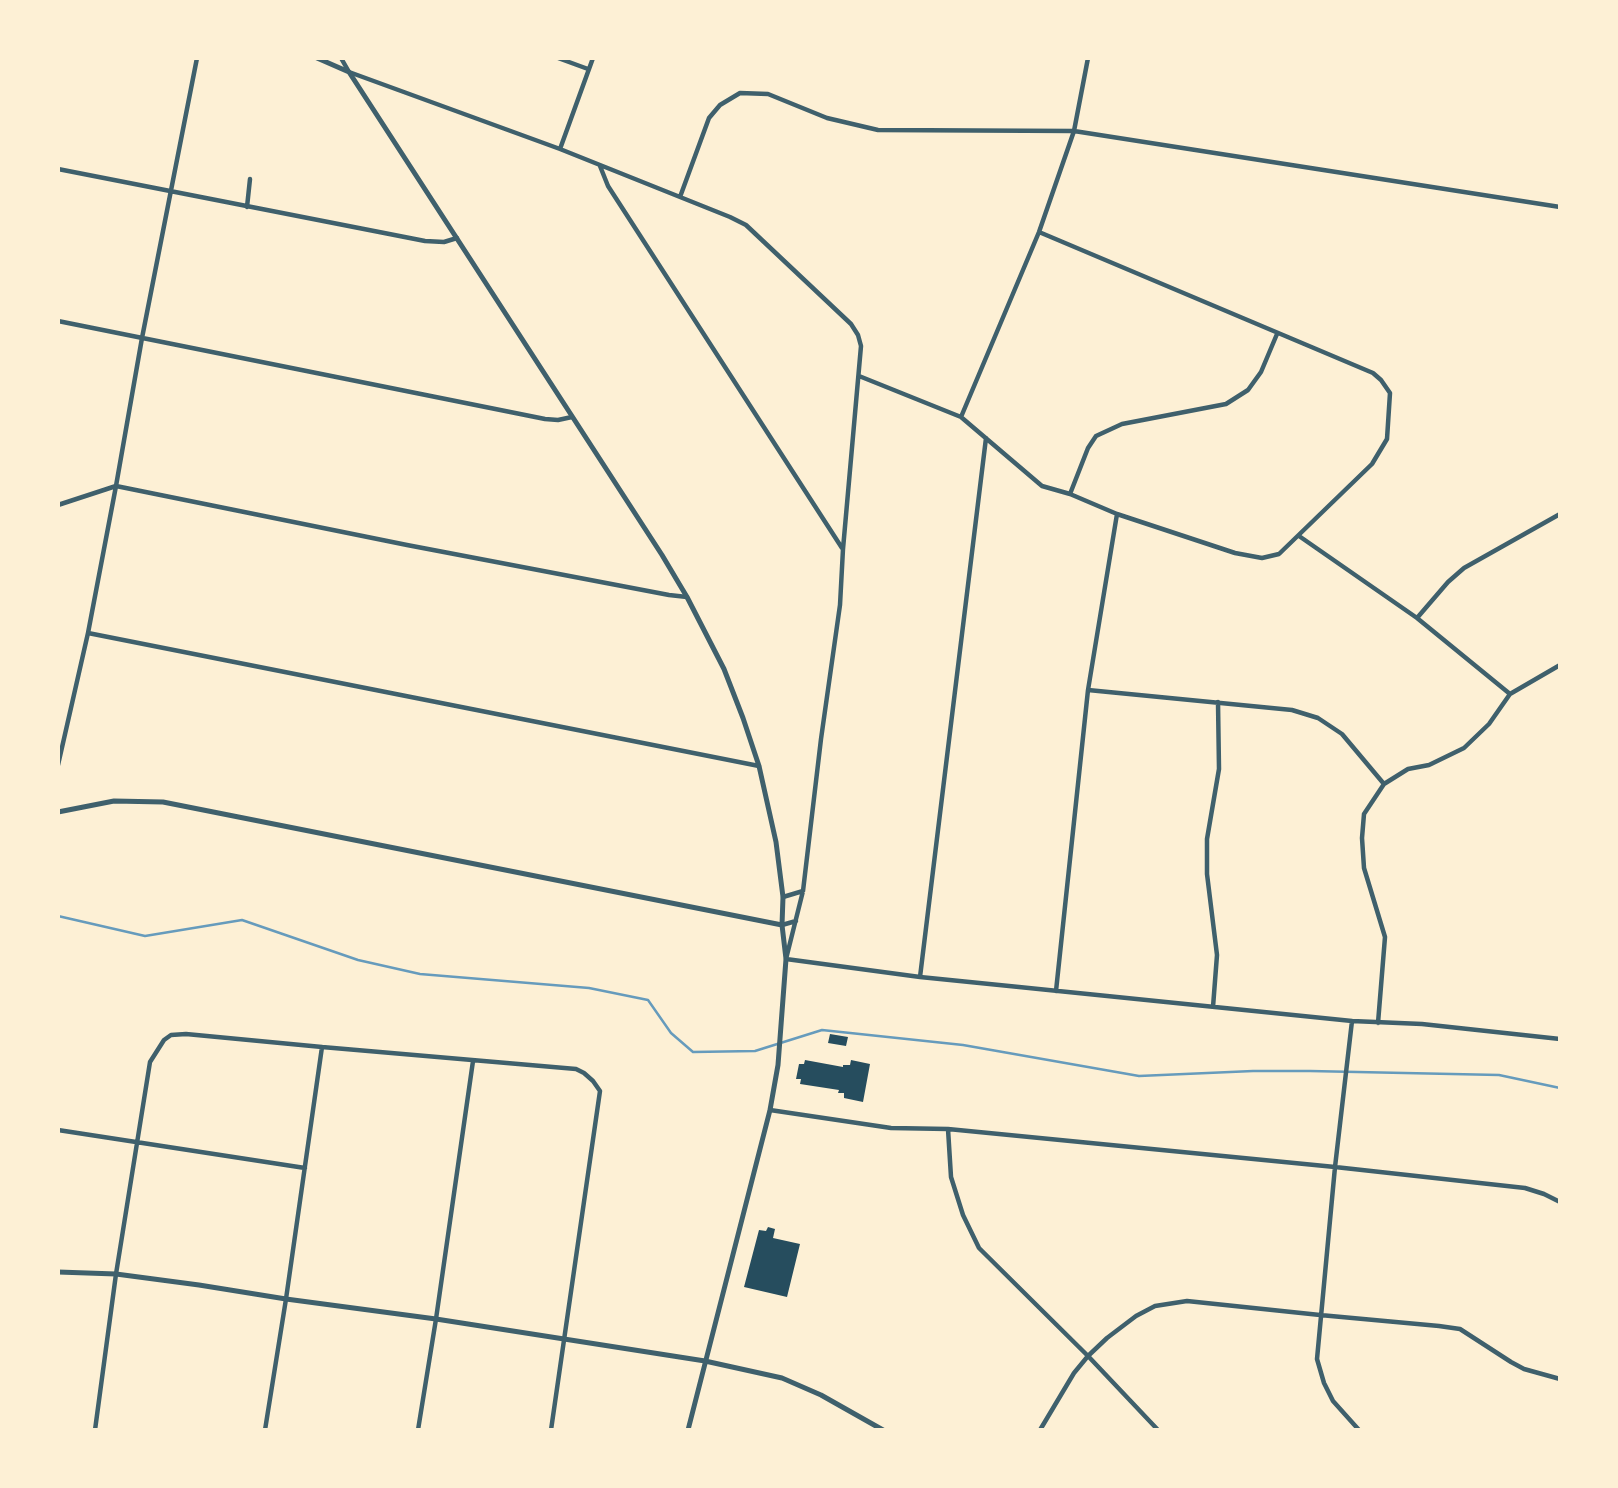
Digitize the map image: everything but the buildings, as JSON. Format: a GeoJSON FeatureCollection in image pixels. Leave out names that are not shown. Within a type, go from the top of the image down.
{"type":"FeatureCollection","features":[{"type":"Feature","properties":{"kind":"street"},"geometry":{"type":"LineString","coordinates":[[58,765],[89,633],[142,338],[197,58]]}},
{"type":"Feature","properties":{"kind":"street"},"geometry":{"type":"LineString","coordinates":[[317,58],[560,149],[746,225],[851,324],[861,346],[840,605],[803,891],[786,959],[778,1065],[770,1110],[688,1430]]}},
{"type":"Feature","properties":{"kind":"street"},"geometry":{"type":"LineString","coordinates":[[341,58],[398,151],[457,238],[687,597],[724,669],[759,766],[776,842],[783,897],[782,925],[786,959]]}},
{"type":"Feature","properties":{"kind":"street"},"geometry":{"type":"LineString","coordinates":[[558,58],[588,69]]}},
{"type":"Feature","properties":{"kind":"street"},"geometry":{"type":"LineString","coordinates":[[560,149],[593,58]]}},
{"type":"Feature","properties":{"kind":"street"},"geometry":{"type":"LineString","coordinates":[[961,417],[1039,232],[1074,131],[1088,58]]}},
{"type":"Feature","properties":{"kind":"street"},"geometry":{"type":"LineString","coordinates":[[680,197],[709,118],[720,105],[740,93],[768,94],[827,118],[878,130],[1074,131],[1560,207]]}},
{"type":"Feature","properties":{"kind":"street"},"geometry":{"type":"LineString","coordinates":[[599,165],[608,186],[843,549]]}},
{"type":"Feature","properties":{"kind":"street"},"geometry":{"type":"LineString","coordinates":[[58,169],[425,241],[444,242],[457,238]]}},
{"type":"Feature","properties":{"kind":"street"},"geometry":{"type":"LineString","coordinates":[[247,207],[250,179]]}},
{"type":"Feature","properties":{"kind":"street"},"geometry":{"type":"LineString","coordinates":[[859,376],[961,417],[1042,486],[1235,553],[1262,558],[1279,554],[1372,464],[1387,439],[1390,393],[1373,373],[1039,232]]}},
{"type":"Feature","properties":{"kind":"street"},"geometry":{"type":"LineString","coordinates":[[58,321],[545,419],[572,417]]}},
{"type":"Feature","properties":{"kind":"street"},"geometry":{"type":"LineString","coordinates":[[1070,494],[1088,448],[1096,436],[1122,424],[1226,404],[1248,390],[1261,372],[1276,334]]}},
{"type":"Feature","properties":{"kind":"street"},"geometry":{"type":"LineString","coordinates":[[920,977],[986,438]]}},
{"type":"Feature","properties":{"kind":"street"},"geometry":{"type":"LineString","coordinates":[[58,505],[116,486],[687,597]]}},
{"type":"Feature","properties":{"kind":"street"},"geometry":{"type":"LineString","coordinates":[[1417,618],[1464,568],[1560,513]]}},
{"type":"Feature","properties":{"kind":"street"},"geometry":{"type":"LineString","coordinates":[[1056,991],[1088,690],[1117,514]]}},
{"type":"Feature","properties":{"kind":"street"},"geometry":{"type":"LineString","coordinates":[[1299,536],[1417,618],[1510,694]]}},
{"type":"Feature","properties":{"kind":"street"},"geometry":{"type":"LineString","coordinates":[[89,633],[759,766]]}},
{"type":"Feature","properties":{"kind":"street"},"geometry":{"type":"LineString","coordinates":[[1378,1023],[1385,937],[1364,868],[1364,814],[1384,784],[1408,769],[1429,765],[1464,748],[1489,724],[1510,694],[1560,665]]}},
{"type":"Feature","properties":{"kind":"street"},"geometry":{"type":"LineString","coordinates":[[1088,690],[1292,710],[1318,718],[1342,734],[1384,784]]}},
{"type":"Feature","properties":{"kind":"street"},"geometry":{"type":"LineString","coordinates":[[1213,1007],[1217,955],[1207,874],[1207,839],[1219,768],[1218,702]]}},
{"type":"Feature","properties":{"kind":"street"},"geometry":{"type":"LineString","coordinates":[[58,812],[114,801],[163,803],[782,925],[796,921]]}},
{"type":"Feature","properties":{"kind":"street"},"geometry":{"type":"LineString","coordinates":[[783,897],[803,891]]}},
{"type":"Feature","properties":{"kind":"street"},"geometry":{"type":"LineString","coordinates":[[786,959],[920,977],[1352,1021],[1422,1024],[1560,1039]]}},
{"type":"Feature","properties":{"kind":"street"},"geometry":{"type":"LineString","coordinates":[[1352,1021],[1317,1359],[1333,1401],[1359,1430]]}},
{"type":"Feature","properties":{"kind":"street"},"geometry":{"type":"LineString","coordinates":[[95,1430],[116,1274],[150,1062],[164,1040],[171,1035],[186,1034],[576,1069],[593,1081],[600,1091],[551,1430]]}},
{"type":"Feature","properties":{"kind":"street"},"geometry":{"type":"LineString","coordinates":[[265,1430],[322,1047]]}},
{"type":"Feature","properties":{"kind":"street"},"geometry":{"type":"LineString","coordinates":[[418,1430],[473,1060]]}},
{"type":"Feature","properties":{"kind":"street"},"geometry":{"type":"LineString","coordinates":[[770,1110],[891,1128],[947,1129],[1525,1188],[1560,1202]]}},
{"type":"Feature","properties":{"kind":"street"},"geometry":{"type":"LineString","coordinates":[[947,1129],[951,1177],[963,1215],[979,1248],[1158,1430]]}},
{"type":"Feature","properties":{"kind":"street"},"geometry":{"type":"LineString","coordinates":[[58,1130],[305,1168]]}},
{"type":"Feature","properties":{"kind":"street"},"geometry":{"type":"LineString","coordinates":[[58,1272],[116,1274],[436,1319],[705,1361],[782,1378],[848,1409],[883,1430]]}},
{"type":"Feature","properties":{"kind":"street"},"geometry":{"type":"LineString","coordinates":[[1040,1430],[1074,1373],[1108,1338],[1126,1323],[1155,1306],[1187,1301],[1461,1329],[1524,1369],[1560,1379]]}},
{"type":"Feature","properties":{"kind":"waterway"},"geometry":{"type":"LineString","coordinates":[[58,916],[145,936],[242,920],[358,960],[420,974],[589,988],[648,1000],[671,1033],[693,1052],[755,1051],[822,1030],[963,1045],[1139,1076],[1253,1071],[1499,1075],[1560,1088]]}}]}
